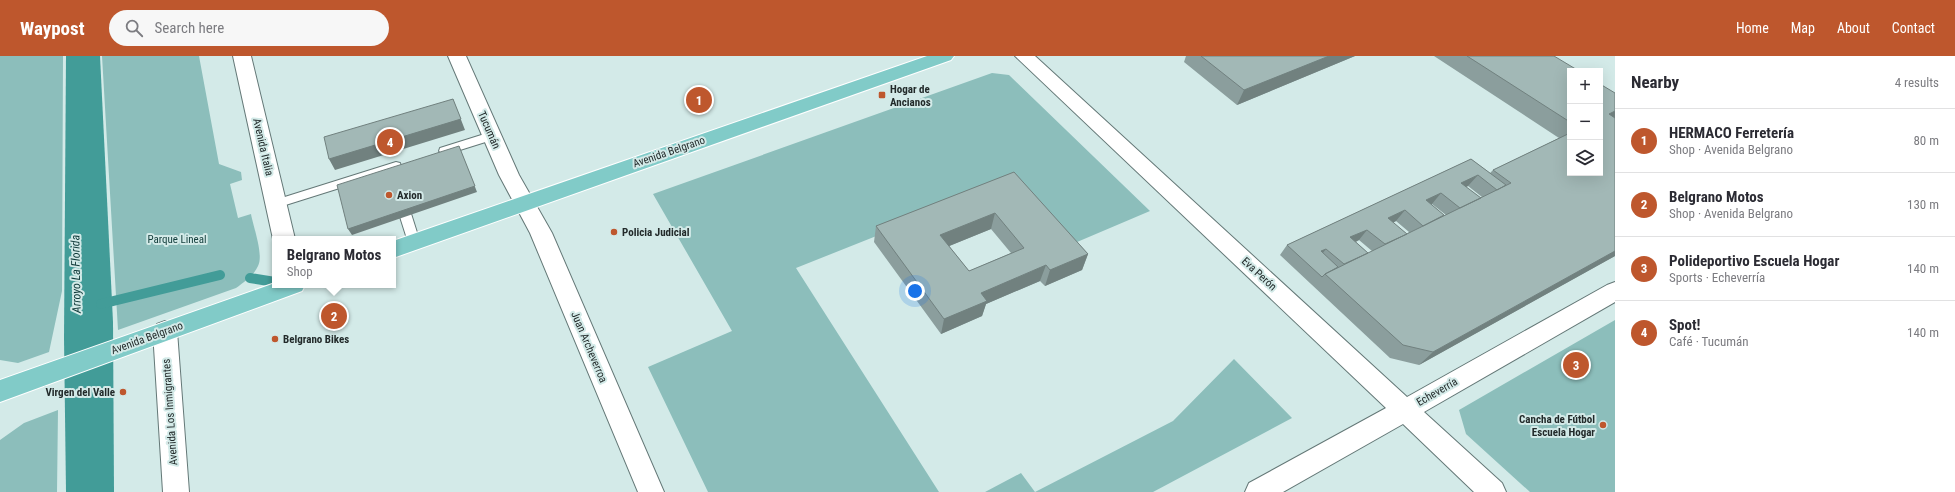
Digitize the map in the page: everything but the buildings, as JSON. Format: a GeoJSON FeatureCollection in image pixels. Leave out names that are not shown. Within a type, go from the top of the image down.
{"type":"FeatureCollection","features":[{"type":"Feature","properties":{"kind":"main road","name":"Avenida Belgrano"},"geometry":{"type":"LineString","coordinates":[[396,249],[945,56]]}},
{"type":"Feature","properties":{"kind":"main road","name":"Avenida Belgrano"},"geometry":{"type":"LineString","coordinates":[[0,391],[286,288]]}},
{"type":"Feature","properties":{"kind":"main road"},"geometry":{"type":"LineString","coordinates":[[0,376],[28,381]]}},
{"type":"Feature","properties":{"kind":"street","name":"Avenida Italia"},"geometry":{"type":"LineString","coordinates":[[242,56],[283,236]]}},
{"type":"Feature","properties":{"kind":"street","name":"Tucumán"},"geometry":{"type":"LineString","coordinates":[[457,56],[491,136],[525,203]]}},
{"type":"Feature","properties":{"kind":"street","name":"Eva Perón"},"geometry":{"type":"LineString","coordinates":[[1024,56],[1493,492]]}},
{"type":"Feature","properties":{"kind":"street","name":"Juan Archeverroa"},"geometry":{"type":"LineString","coordinates":[[525,203],[541,233],[651,492]]}},
{"type":"Feature","properties":{"kind":"street","name":"Echeverría"},"geometry":{"type":"LineString","coordinates":[[1258,492],[1615,291]]}},
{"type":"Feature","properties":{"kind":"street","name":"Avenida Los Inmigrantes"},"geometry":{"type":"LineString","coordinates":[[165,332],[176,492]]}},
{"type":"Feature","properties":{"kind":"lane"},"geometry":{"type":"LineString","coordinates":[[434,154],[491,136]]}},
{"type":"Feature","properties":{"kind":"lane"},"geometry":{"type":"LineString","coordinates":[[276,204],[392,172],[405,163]]}},
{"type":"Feature","properties":{"kind":"lane"},"geometry":{"type":"LineString","coordinates":[[398,190],[414,242]]}},
{"type":"Feature","properties":{"kind":"green space"},"geometry":{"type":"Polygon","coordinates":[[[0,56],[63,56],[62,291],[49,352],[18,363],[0,360],[0,56]]]}},
{"type":"Feature","properties":{"kind":"green space","name":"Parque Lineal"},"geometry":{"type":"Polygon","coordinates":[[[102,56],[199,56],[219,164],[241,172],[242,180],[230,184],[238,218],[251,214],[258,240],[260,255],[260,261],[254,272],[236,288],[118,330],[102,56]]]}},
{"type":"Feature","properties":{"kind":"green space"},"geometry":{"type":"Polygon","coordinates":[[[992,73],[1009,75],[1150,211],[1070,245],[1012,182],[796,268],[939,492],[708,492],[648,367],[732,331],[653,194],[992,73]]]}},
{"type":"Feature","properties":{"kind":"green space"},"geometry":{"type":"Polygon","coordinates":[[[1615,320],[1615,492],[1530,492],[1466,434],[1459,410],[1615,320]]]}},
{"type":"Feature","properties":{"kind":"green space"},"geometry":{"type":"Polygon","coordinates":[[[1234,359],[1292,418],[1153,492],[1035,492],[1173,421],[1234,359]]]}},
{"type":"Feature","properties":{"kind":"green space"},"geometry":{"type":"Polygon","coordinates":[[[58,410],[57,492],[0,492],[0,440],[24,423],[58,410]]]}},
{"type":"Feature","properties":{"kind":"green space"},"geometry":{"type":"Polygon","coordinates":[[[1021,473],[1035,492],[985,492],[1021,473]]]}},
{"type":"Feature","properties":{"kind":"water","name":"Arroyo La Florida"},"geometry":{"type":"Polygon","coordinates":[[[66,56],[100,56],[113,322],[114,492],[66,492],[64,338],[66,56]]]}},
{"type":"Feature","properties":{"kind":"waterway"},"geometry":{"type":"LineString","coordinates":[[101,304],[220,275]]}},
{"type":"Feature","properties":{"kind":"waterway"},"geometry":{"type":"LineString","coordinates":[[250,278],[272,282]]}},
{"type":"Feature","properties":{"kind":"place","name":"Hogar de Ancianos"},"geometry":{"type":"Point","coordinates":[882,95]}},
{"type":"Feature","properties":{"kind":"place","name":"HERMACO Ferretería"},"geometry":{"type":"Point","coordinates":[699,100]}},
{"type":"Feature","properties":{"kind":"place","name":"Spot!"},"geometry":{"type":"Point","coordinates":[390,142]}},
{"type":"Feature","properties":{"kind":"place","name":"Axion"},"geometry":{"type":"Point","coordinates":[389,195]}},
{"type":"Feature","properties":{"kind":"place","name":"Policia Judicial"},"geometry":{"type":"Point","coordinates":[614,232]}},
{"type":"Feature","properties":{"kind":"place","name":"Belgrano Motos"},"geometry":{"type":"Point","coordinates":[334,316]}},
{"type":"Feature","properties":{"kind":"place","name":"Belgrano Bikes"},"geometry":{"type":"Point","coordinates":[275,339]}},
{"type":"Feature","properties":{"kind":"place","name":"Polideportivo Escuela Hogar"},"geometry":{"type":"Point","coordinates":[1576,365]}},
{"type":"Feature","properties":{"kind":"place","name":"Virgen del Valle"},"geometry":{"type":"Point","coordinates":[123,392]}},
{"type":"Feature","properties":{"kind":"place","name":"Cancha de Fútbol Escuela Hogar"},"geometry":{"type":"Point","coordinates":[1603,425]}}]}
